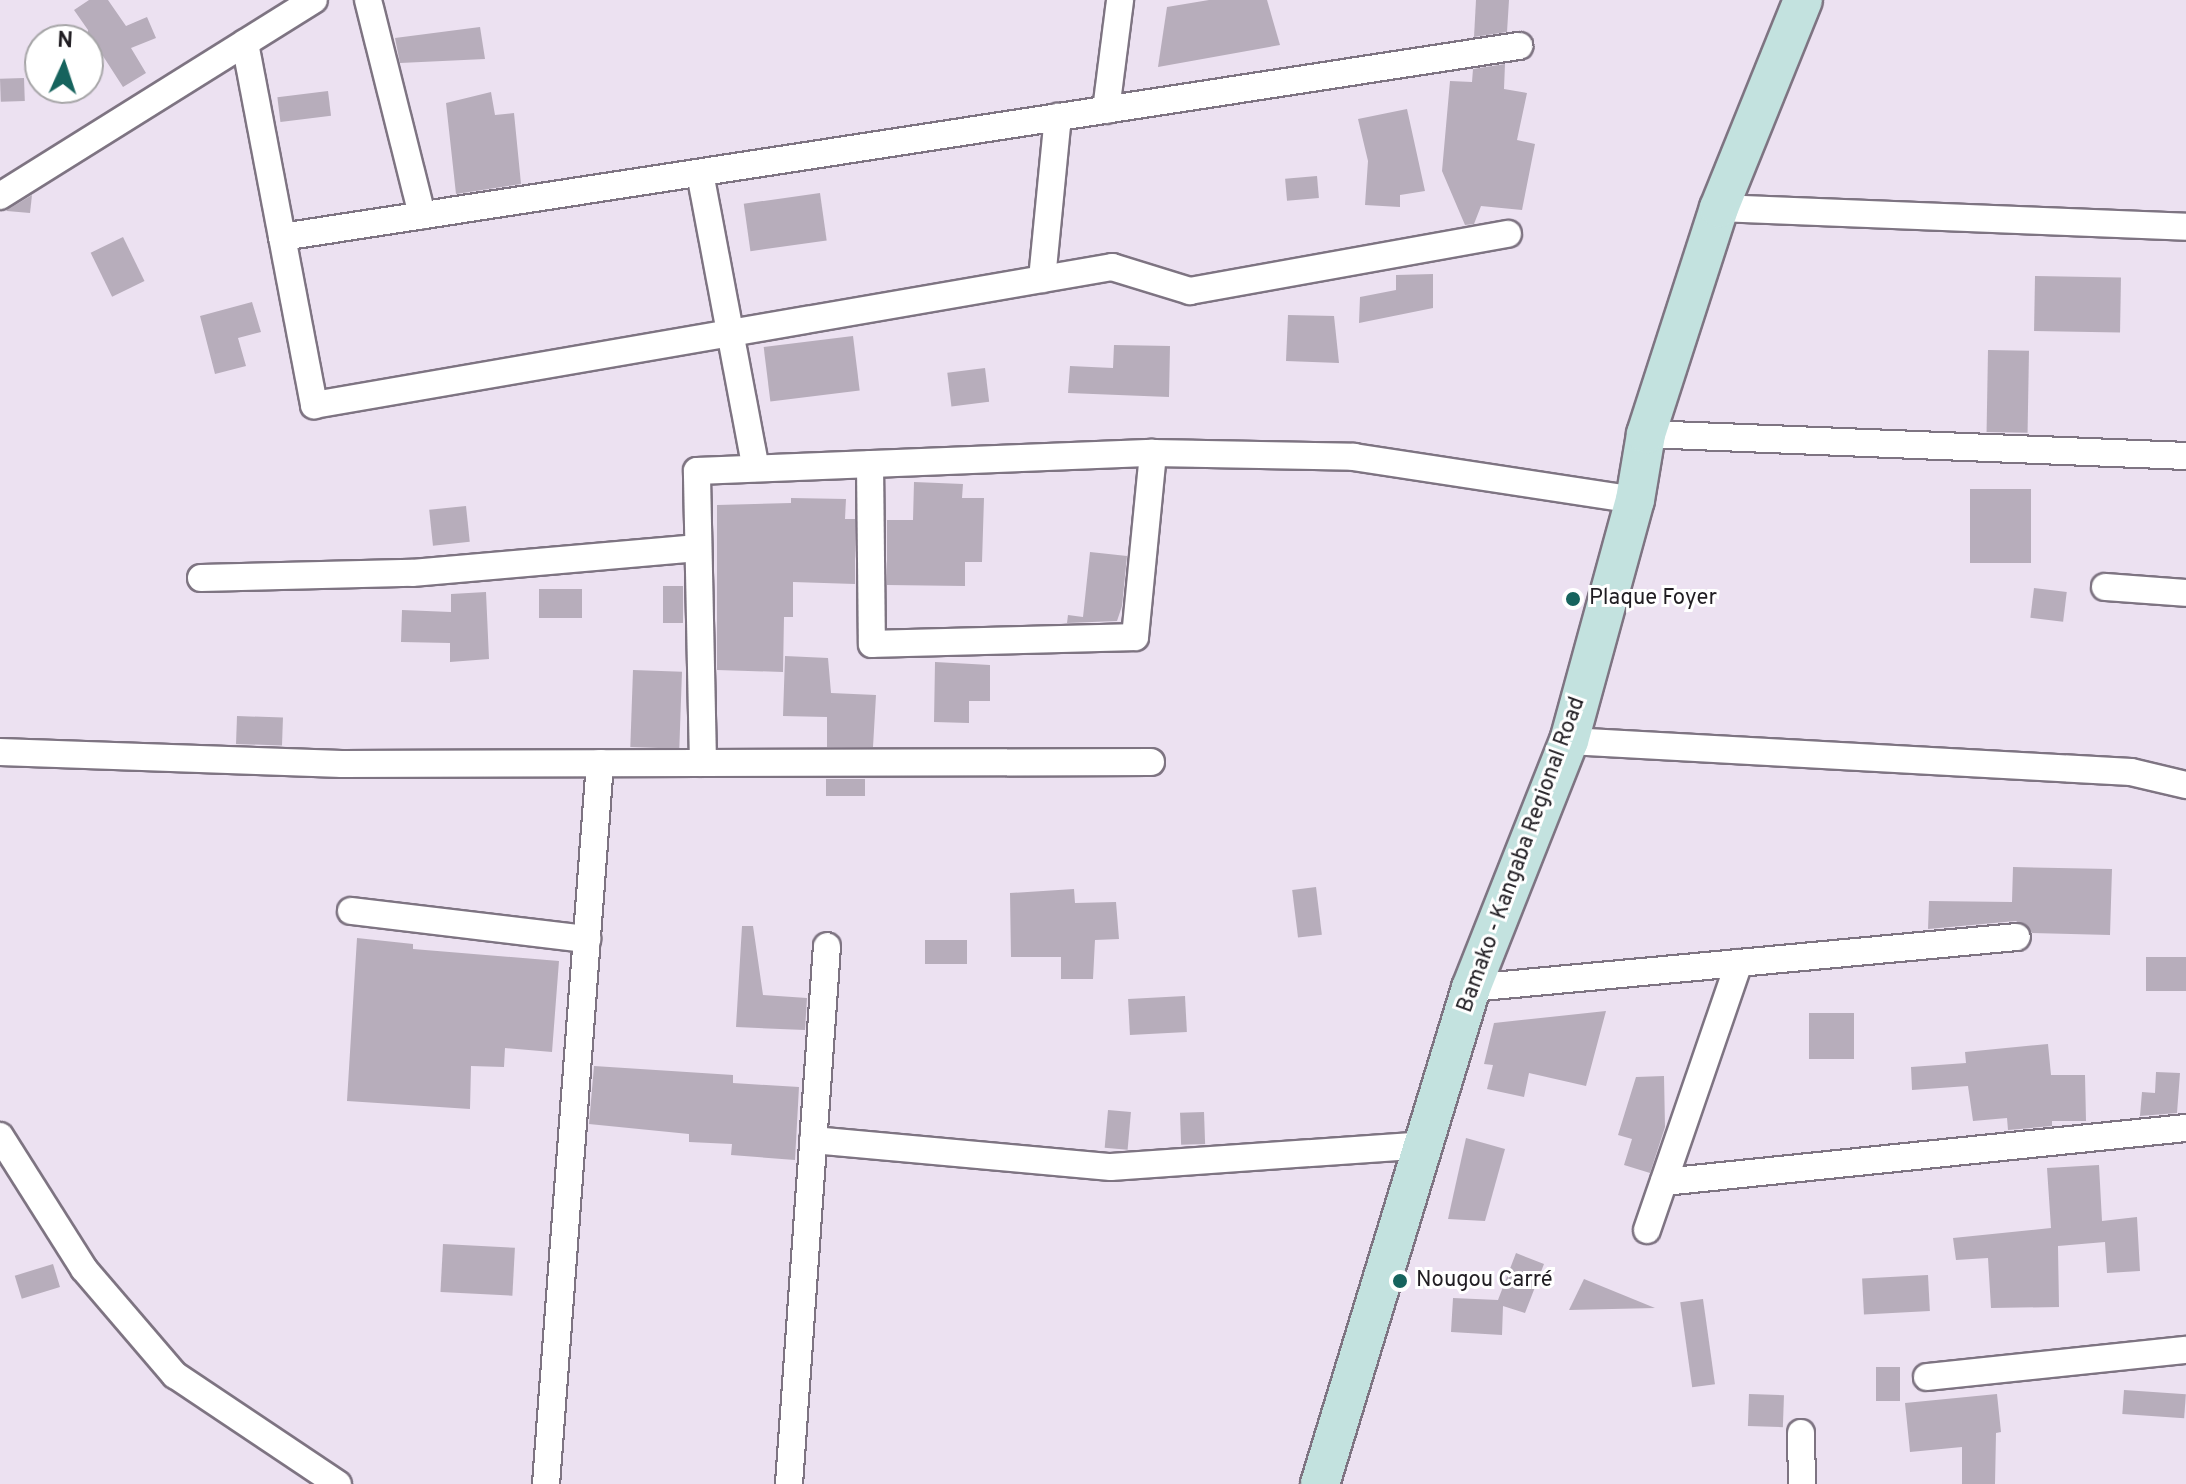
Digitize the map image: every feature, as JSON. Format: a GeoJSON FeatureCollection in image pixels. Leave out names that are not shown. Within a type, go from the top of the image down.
{"type":"FeatureCollection","features":[{"type":"Feature","properties":{"kind":"street"},"geometry":{"type":"LineString","coordinates":[[0,196],[314,0]]}},
{"type":"Feature","properties":{"kind":"street"},"geometry":{"type":"LineString","coordinates":[[368,0],[422,215]]}},
{"type":"Feature","properties":{"kind":"street"},"geometry":{"type":"LineString","coordinates":[[1106,110],[1120,0]]}},
{"type":"Feature","properties":{"kind":"street","name":"Bamako - Kangaba Regional Road"},"geometry":{"type":"LineString","coordinates":[[1320,1484],[1471,988],[1569,741],[1635,500],[1646,434],[1719,208],[1803,0]]}},
{"type":"Feature","properties":{"kind":"street"},"geometry":{"type":"LineString","coordinates":[[245,43],[314,405],[1112,267],[1190,291],[1508,234]]}},
{"type":"Feature","properties":{"kind":"street"},"geometry":{"type":"LineString","coordinates":[[282,237],[1519,46]]}},
{"type":"Feature","properties":{"kind":"street"},"geometry":{"type":"LineString","coordinates":[[1042,279],[1058,117]]}},
{"type":"Feature","properties":{"kind":"street"},"geometry":{"type":"LineString","coordinates":[[700,173],[756,468]]}},
{"type":"Feature","properties":{"kind":"street"},"geometry":{"type":"LineString","coordinates":[[1719,208],[2186,227]]}},
{"type":"Feature","properties":{"kind":"street"},"geometry":{"type":"LineString","coordinates":[[1646,434],[2186,456]]}},
{"type":"Feature","properties":{"kind":"street"},"geometry":{"type":"LineString","coordinates":[[870,464],[872,644],[1135,637],[1153,453]]}},
{"type":"Feature","properties":{"kind":"street"},"geometry":{"type":"LineString","coordinates":[[703,763],[697,471],[1153,453],[1354,457],[1635,500]]}},
{"type":"Feature","properties":{"kind":"street"},"geometry":{"type":"LineString","coordinates":[[201,578],[412,573],[698,548]]}},
{"type":"Feature","properties":{"kind":"street"},"geometry":{"type":"LineString","coordinates":[[2105,587],[2186,593]]}},
{"type":"Feature","properties":{"kind":"street"},"geometry":{"type":"LineString","coordinates":[[1569,741],[2131,772],[2186,785]]}},
{"type":"Feature","properties":{"kind":"street"},"geometry":{"type":"LineString","coordinates":[[0,752],[342,764],[1151,762]]}},
{"type":"Feature","properties":{"kind":"street"},"geometry":{"type":"LineString","coordinates":[[546,1484],[600,763]]}},
{"type":"Feature","properties":{"kind":"street"},"geometry":{"type":"LineString","coordinates":[[351,911],[587,939]]}},
{"type":"Feature","properties":{"kind":"street"},"geometry":{"type":"LineString","coordinates":[[1471,988],[2017,937]]}},
{"type":"Feature","properties":{"kind":"street"},"geometry":{"type":"LineString","coordinates":[[789,1484],[827,946]]}},
{"type":"Feature","properties":{"kind":"street"},"geometry":{"type":"LineString","coordinates":[[1647,1230],[1739,963]]}},
{"type":"Feature","properties":{"kind":"street"},"geometry":{"type":"LineString","coordinates":[[1664,1182],[2186,1128]]}},
{"type":"Feature","properties":{"kind":"street"},"geometry":{"type":"LineString","coordinates":[[0,1136],[84,1269],[175,1375],[338,1484]]}},
{"type":"Feature","properties":{"kind":"street"},"geometry":{"type":"LineString","coordinates":[[813,1140],[1111,1167],[1423,1145]]}},
{"type":"Feature","properties":{"kind":"street"},"geometry":{"type":"LineString","coordinates":[[1927,1377],[2186,1350]]}},
{"type":"Feature","properties":{"kind":"street"},"geometry":{"type":"LineString","coordinates":[[1801,1433],[1802,1484]]}},
{"type":"Feature","properties":{"kind":"building"},"geometry":{"type":"Polygon","coordinates":[[[89,0],[108,0],[126,26],[147,17],[156,38],[131,48],[146,73],[123,87],[104,58],[104,24],[84,24],[74,10],[89,0]]]}},
{"type":"Feature","properties":{"kind":"building"},"geometry":{"type":"Polygon","coordinates":[[[1209,0],[1267,0],[1280,45],[1158,67],[1167,7],[1209,0]]]}},
{"type":"Feature","properties":{"kind":"building"},"geometry":{"type":"Polygon","coordinates":[[[1476,0],[1509,0],[1507,32],[1474,37],[1476,0]]]}},
{"type":"Feature","properties":{"kind":"building"},"geometry":{"type":"Polygon","coordinates":[[[480,27],[485,59],[400,63],[395,38],[480,27]]]}},
{"type":"Feature","properties":{"kind":"building"},"geometry":{"type":"Polygon","coordinates":[[[1505,64],[1504,89],[1527,93],[1517,140],[1535,144],[1522,210],[1481,206],[1474,224],[1465,225],[1442,171],[1450,81],[1472,82],[1473,69],[1505,64]]]}},
{"type":"Feature","properties":{"kind":"building"},"geometry":{"type":"Polygon","coordinates":[[[24,78],[24,101],[1,102],[0,79],[24,78]]]}},
{"type":"Feature","properties":{"kind":"building"},"geometry":{"type":"Polygon","coordinates":[[[328,91],[331,116],[280,122],[277,97],[328,91]]]}},
{"type":"Feature","properties":{"kind":"building"},"geometry":{"type":"Polygon","coordinates":[[[491,92],[495,115],[514,113],[521,184],[456,194],[446,103],[491,92]]]}},
{"type":"Feature","properties":{"kind":"building"},"geometry":{"type":"Polygon","coordinates":[[[1407,109],[1425,191],[1400,195],[1400,207],[1365,205],[1368,161],[1358,119],[1407,109]]]}},
{"type":"Feature","properties":{"kind":"building"},"geometry":{"type":"Polygon","coordinates":[[[1317,176],[1319,198],[1287,201],[1285,179],[1317,176]]]}},
{"type":"Feature","properties":{"kind":"building"},"geometry":{"type":"Polygon","coordinates":[[[820,193],[827,241],[750,251],[744,204],[820,193]]]}},
{"type":"Feature","properties":{"kind":"building"},"geometry":{"type":"Polygon","coordinates":[[[32,195],[30,213],[7,211],[7,210],[32,195]]]}},
{"type":"Feature","properties":{"kind":"building"},"geometry":{"type":"Polygon","coordinates":[[[123,237],[144,281],[112,297],[91,253],[123,237]]]}},
{"type":"Feature","properties":{"kind":"building"},"geometry":{"type":"Polygon","coordinates":[[[1433,274],[1433,308],[1359,323],[1360,297],[1396,290],[1396,275],[1433,274]]]}},
{"type":"Feature","properties":{"kind":"building"},"geometry":{"type":"Polygon","coordinates":[[[2035,276],[2121,278],[2120,332],[2034,331],[2035,276]]]}},
{"type":"Feature","properties":{"kind":"building"},"geometry":{"type":"Polygon","coordinates":[[[252,302],[261,332],[238,338],[246,366],[215,374],[200,316],[252,302]]]}},
{"type":"Feature","properties":{"kind":"building"},"geometry":{"type":"Polygon","coordinates":[[[1288,315],[1334,316],[1339,363],[1286,361],[1288,315]]]}},
{"type":"Feature","properties":{"kind":"building"},"geometry":{"type":"Polygon","coordinates":[[[853,336],[860,391],[770,402],[764,347],[853,336]]]}},
{"type":"Feature","properties":{"kind":"building"},"geometry":{"type":"Polygon","coordinates":[[[1114,345],[1170,346],[1169,397],[1068,393],[1070,366],[1113,368],[1114,345]]]}},
{"type":"Feature","properties":{"kind":"building"},"geometry":{"type":"Polygon","coordinates":[[[1988,350],[2029,351],[2028,433],[1987,432],[1988,350]]]}},
{"type":"Feature","properties":{"kind":"building"},"geometry":{"type":"Polygon","coordinates":[[[985,368],[989,402],[951,406],[947,373],[985,368]]]}},
{"type":"Feature","properties":{"kind":"building"},"geometry":{"type":"Polygon","coordinates":[[[914,482],[963,484],[962,498],[984,498],[982,562],[965,562],[965,586],[887,585],[887,520],[913,520],[914,482]]]}},
{"type":"Feature","properties":{"kind":"building"},"geometry":{"type":"Polygon","coordinates":[[[1970,489],[2031,489],[2031,563],[1970,563],[1970,489]]]}},
{"type":"Feature","properties":{"kind":"building"},"geometry":{"type":"Polygon","coordinates":[[[791,498],[846,499],[845,519],[855,519],[855,584],[793,582],[793,617],[784,617],[783,672],[717,670],[717,505],[791,503],[791,498]]]}},
{"type":"Feature","properties":{"kind":"building"},"geometry":{"type":"Polygon","coordinates":[[[466,506],[470,542],[433,546],[429,510],[466,506]]]}},
{"type":"Feature","properties":{"kind":"building"},"geometry":{"type":"Polygon","coordinates":[[[1090,552],[1127,556],[1122,606],[1117,621],[1067,623],[1068,615],[1083,617],[1090,552]]]}},
{"type":"Feature","properties":{"kind":"building"},"geometry":{"type":"Polygon","coordinates":[[[663,586],[683,586],[683,623],[663,623],[663,586]]]}},
{"type":"Feature","properties":{"kind":"building"},"geometry":{"type":"Polygon","coordinates":[[[2034,588],[2067,592],[2063,622],[2030,618],[2034,588]]]}},
{"type":"Feature","properties":{"kind":"building"},"geometry":{"type":"Polygon","coordinates":[[[539,589],[582,589],[582,618],[539,618],[539,589]]]}},
{"type":"Feature","properties":{"kind":"building"},"geometry":{"type":"Polygon","coordinates":[[[486,592],[489,659],[450,662],[450,643],[401,642],[402,610],[451,612],[451,594],[486,592]]]}},
{"type":"Feature","properties":{"kind":"building"},"geometry":{"type":"Polygon","coordinates":[[[785,656],[828,658],[831,693],[876,695],[873,747],[827,747],[827,717],[783,716],[785,656]]]}},
{"type":"Feature","properties":{"kind":"building"},"geometry":{"type":"Polygon","coordinates":[[[935,662],[990,665],[990,701],[969,701],[969,723],[934,722],[935,662]]]}},
{"type":"Feature","properties":{"kind":"building"},"geometry":{"type":"Polygon","coordinates":[[[633,670],[682,672],[679,749],[630,747],[633,670]]]}},
{"type":"Feature","properties":{"kind":"building"},"geometry":{"type":"Polygon","coordinates":[[[237,716],[283,718],[282,746],[236,744],[237,716]]]}},
{"type":"Feature","properties":{"kind":"building"},"geometry":{"type":"Polygon","coordinates":[[[826,779],[865,779],[865,796],[826,796],[826,779]]]}},
{"type":"Feature","properties":{"kind":"building"},"geometry":{"type":"Polygon","coordinates":[[[2013,867],[2112,869],[2110,935],[2032,933],[2016,921],[1928,929],[1929,901],[2012,902],[2013,867]]]}},
{"type":"Feature","properties":{"kind":"building"},"geometry":{"type":"Polygon","coordinates":[[[1316,887],[1322,935],[1298,938],[1292,890],[1316,887]]]}},
{"type":"Feature","properties":{"kind":"building"},"geometry":{"type":"Polygon","coordinates":[[[1074,889],[1075,903],[1116,902],[1119,939],[1095,940],[1093,979],[1061,979],[1061,957],[1011,957],[1010,893],[1074,889]]]}},
{"type":"Feature","properties":{"kind":"building"},"geometry":{"type":"Polygon","coordinates":[[[742,926],[753,926],[763,995],[807,998],[805,1030],[736,1027],[742,926]]]}},
{"type":"Feature","properties":{"kind":"building"},"geometry":{"type":"Polygon","coordinates":[[[357,938],[413,944],[413,949],[559,961],[552,1052],[505,1048],[504,1067],[471,1066],[470,1109],[347,1101],[357,938]]]}},
{"type":"Feature","properties":{"kind":"building"},"geometry":{"type":"Polygon","coordinates":[[[925,940],[967,940],[967,964],[925,964],[925,940]]]}},
{"type":"Feature","properties":{"kind":"building"},"geometry":{"type":"Polygon","coordinates":[[[2146,957],[2186,957],[2186,991],[2146,991],[2146,957]]]}},
{"type":"Feature","properties":{"kind":"building"},"geometry":{"type":"Polygon","coordinates":[[[1185,996],[1187,1032],[1130,1035],[1128,999],[1185,996]]]}},
{"type":"Feature","properties":{"kind":"building"},"geometry":{"type":"Polygon","coordinates":[[[1606,1011],[1586,1086],[1529,1073],[1524,1097],[1487,1089],[1493,1065],[1484,1064],[1494,1023],[1606,1011]]]}},
{"type":"Feature","properties":{"kind":"building"},"geometry":{"type":"Polygon","coordinates":[[[1809,1013],[1854,1013],[1854,1059],[1809,1059],[1809,1013]]]}},
{"type":"Feature","properties":{"kind":"building"},"geometry":{"type":"Polygon","coordinates":[[[2048,1044],[2051,1075],[2085,1075],[2086,1121],[2052,1121],[2052,1126],[2008,1130],[2007,1118],[1973,1121],[1968,1086],[1912,1090],[1911,1067],[1966,1063],[1965,1052],[2048,1044]]]}},
{"type":"Feature","properties":{"kind":"building"},"geometry":{"type":"Polygon","coordinates":[[[594,1066],[733,1075],[733,1083],[799,1087],[795,1160],[731,1155],[732,1144],[689,1142],[689,1134],[589,1124],[594,1066]]]}},
{"type":"Feature","properties":{"kind":"building"},"geometry":{"type":"Polygon","coordinates":[[[2156,1072],[2180,1073],[2177,1113],[2140,1116],[2142,1092],[2155,1093],[2156,1072]]]}},
{"type":"Feature","properties":{"kind":"building"},"geometry":{"type":"Polygon","coordinates":[[[1664,1076],[1665,1127],[1650,1173],[1624,1165],[1632,1139],[1618,1135],[1636,1077],[1664,1076]]]}},
{"type":"Feature","properties":{"kind":"building"},"geometry":{"type":"Polygon","coordinates":[[[1108,1110],[1131,1112],[1128,1150],[1105,1148],[1108,1110]]]}},
{"type":"Feature","properties":{"kind":"building"},"geometry":{"type":"Polygon","coordinates":[[[1204,1112],[1205,1144],[1181,1145],[1180,1113],[1204,1112]]]}},
{"type":"Feature","properties":{"kind":"building"},"geometry":{"type":"Polygon","coordinates":[[[1466,1138],[1505,1149],[1485,1221],[1448,1219],[1466,1138]]]}},
{"type":"Feature","properties":{"kind":"building"},"geometry":{"type":"Polygon","coordinates":[[[2099,1165],[2102,1221],[2137,1217],[2140,1271],[2107,1273],[2105,1242],[2058,1246],[2059,1307],[1991,1308],[1988,1258],[1956,1260],[1953,1238],[2051,1228],[2047,1168],[2099,1165]]]}},
{"type":"Feature","properties":{"kind":"building"},"geometry":{"type":"Polygon","coordinates":[[[443,1244],[515,1248],[512,1296],[440,1292],[443,1244]]]}},
{"type":"Feature","properties":{"kind":"building"},"geometry":{"type":"Polygon","coordinates":[[[1516,1253],[1544,1264],[1525,1313],[1503,1306],[1502,1335],[1451,1332],[1453,1298],[1498,1300],[1516,1253]]]}},
{"type":"Feature","properties":{"kind":"building"},"geometry":{"type":"Polygon","coordinates":[[[53,1264],[60,1287],[22,1299],[15,1276],[53,1264]]]}},
{"type":"Feature","properties":{"kind":"building"},"geometry":{"type":"Polygon","coordinates":[[[1928,1275],[1930,1311],[1864,1314],[1862,1278],[1928,1275]]]}},
{"type":"Feature","properties":{"kind":"building"},"geometry":{"type":"Polygon","coordinates":[[[1584,1279],[1655,1308],[1569,1310],[1584,1279]]]}},
{"type":"Feature","properties":{"kind":"building"},"geometry":{"type":"Polygon","coordinates":[[[1703,1299],[1715,1384],[1692,1387],[1680,1302],[1703,1299]]]}},
{"type":"Feature","properties":{"kind":"building"},"geometry":{"type":"Polygon","coordinates":[[[1876,1367],[1900,1367],[1900,1401],[1876,1401],[1876,1367]]]}},
{"type":"Feature","properties":{"kind":"building"},"geometry":{"type":"Polygon","coordinates":[[[2124,1390],[2186,1394],[2184,1418],[2122,1414],[2124,1390]]]}},
{"type":"Feature","properties":{"kind":"building"},"geometry":{"type":"Polygon","coordinates":[[[1749,1394],[1784,1395],[1783,1427],[1748,1426],[1749,1394]]]}},
{"type":"Feature","properties":{"kind":"building"},"geometry":{"type":"Polygon","coordinates":[[[1997,1394],[2001,1432],[1996,1433],[1995,1484],[1962,1484],[1962,1447],[1910,1452],[1905,1403],[1997,1394]]]}},
{"type":"Feature","properties":{"kind":"place","name":"Plaque Foyer"},"geometry":{"type":"Point","coordinates":[1573,599]}},
{"type":"Feature","properties":{"kind":"place","name":"Nougou Carré"},"geometry":{"type":"Point","coordinates":[1400,1281]}}]}
